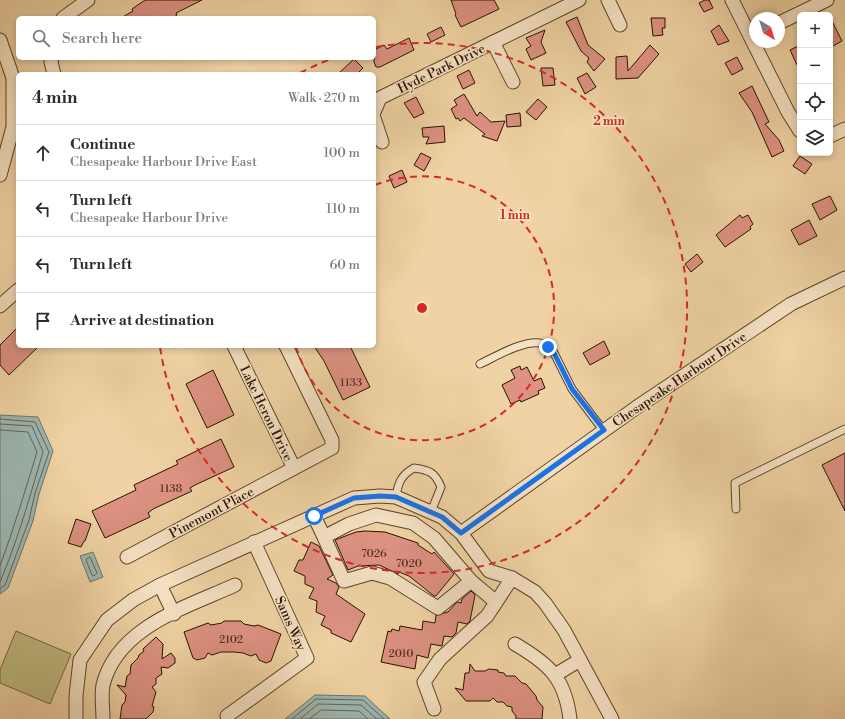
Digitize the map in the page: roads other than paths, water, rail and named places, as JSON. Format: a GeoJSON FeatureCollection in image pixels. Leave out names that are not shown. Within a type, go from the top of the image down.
{"type":"FeatureCollection","features":[{"type":"Feature","properties":{"kind":"street"},"geometry":{"type":"LineString","coordinates":[[66,16],[88,0]]}},
{"type":"Feature","properties":{"kind":"street","name":"Hyde Park Drive"},"geometry":{"type":"LineString","coordinates":[[376,107],[380,98],[579,0]]}},
{"type":"Feature","properties":{"kind":"street"},"geometry":{"type":"LineString","coordinates":[[608,0],[620,25]]}},
{"type":"Feature","properties":{"kind":"street"},"geometry":{"type":"LineString","coordinates":[[732,0],[749,28]]}},
{"type":"Feature","properties":{"kind":"street"},"geometry":{"type":"LineString","coordinates":[[785,20],[827,0]]}},
{"type":"Feature","properties":{"kind":"street"},"geometry":{"type":"LineString","coordinates":[[0,40],[13,78],[13,126],[0,175]]}},
{"type":"Feature","properties":{"kind":"street","name":"Hyde Park Drive"},"geometry":{"type":"LineString","coordinates":[[493,42],[514,82]]}},
{"type":"Feature","properties":{"kind":"street"},"geometry":{"type":"LineString","coordinates":[[759,48],[788,112],[797,127]]}},
{"type":"Feature","properties":{"kind":"street"},"geometry":{"type":"LineString","coordinates":[[52,60],[54,72]]}},
{"type":"Feature","properties":{"kind":"street"},"geometry":{"type":"LineString","coordinates":[[376,124],[382,142]]}},
{"type":"Feature","properties":{"kind":"street"},"geometry":{"type":"LineString","coordinates":[[833,135],[845,129]]}},
{"type":"Feature","properties":{"kind":"street","name":"Chesapeake Harbour Drive"},"geometry":{"type":"LineString","coordinates":[[461,533],[604,430],[791,304],[845,278]]}},
{"type":"Feature","properties":{"kind":"street"},"geometry":{"type":"LineString","coordinates":[[0,306],[16,292]]}},
{"type":"Feature","properties":{"kind":"street","name":"Lake Heron Drive"},"geometry":{"type":"LineString","coordinates":[[236,348],[294,468],[332,448],[332,440],[287,348]]}},
{"type":"Feature","properties":{"kind":"street","name":"Pinemont Place"},"geometry":{"type":"LineString","coordinates":[[127,557],[294,468]]}},
{"type":"Feature","properties":{"kind":"street"},"geometry":{"type":"LineString","coordinates":[[76,719],[76,696],[80,660],[107,620],[133,600],[160,585],[354,498],[380,496],[396,497],[442,517],[461,533],[489,571],[512,578],[535,592],[545,602],[580,660],[612,719]]}},
{"type":"Feature","properties":{"kind":"street"},"geometry":{"type":"LineString","coordinates":[[324,537],[349,524],[376,514],[413,523],[434,538],[470,581],[496,602]]}},
{"type":"Feature","properties":{"kind":"street"},"geometry":{"type":"LineString","coordinates":[[314,516],[344,581],[372,573],[390,578],[438,608],[470,581]]}},
{"type":"Feature","properties":{"kind":"street","name":"Sams Way"},"geometry":{"type":"LineString","coordinates":[[227,716],[307,658],[254,542]]}},
{"type":"Feature","properties":{"kind":"street"},"geometry":{"type":"LineString","coordinates":[[434,710],[424,682],[440,659],[487,616],[512,578]]}},
{"type":"Feature","properties":{"kind":"street"},"geometry":{"type":"LineString","coordinates":[[160,585],[174,614]]}},
{"type":"Feature","properties":{"kind":"street"},"geometry":{"type":"LineString","coordinates":[[103,719],[103,686],[116,656],[144,628],[235,585]]}},
{"type":"Feature","properties":{"kind":"street"},"geometry":{"type":"LineString","coordinates":[[515,644],[541,659],[555,675],[565,694],[570,719]]}},
{"type":"Feature","properties":{"kind":"street"},"geometry":{"type":"LineString","coordinates":[[555,675],[580,660]]}},
{"type":"Feature","properties":{"kind":"lane"},"geometry":{"type":"LineString","coordinates":[[480,364],[516,347],[540,343],[548,347],[553,351],[572,389],[604,430]]}},
{"type":"Feature","properties":{"kind":"lane"},"geometry":{"type":"LineString","coordinates":[[736,509],[735,484],[845,429]]}},
{"type":"Feature","properties":{"kind":"lane"},"geometry":{"type":"LineString","coordinates":[[396,497],[398,483],[405,473],[414,468],[426,470],[437,476],[441,487],[431,512]]}},
{"type":"Feature","properties":{"kind":"water"},"geometry":{"type":"Polygon","coordinates":[[[0,415],[38,417],[53,451],[39,494],[33,521],[8,588],[0,594],[0,415]]]}},
{"type":"Feature","properties":{"kind":"water"},"geometry":{"type":"Polygon","coordinates":[[[93,552],[103,577],[90,582],[80,556],[93,552]]]}},
{"type":"Feature","properties":{"kind":"water"},"geometry":{"type":"Polygon","coordinates":[[[315,695],[365,696],[390,719],[285,719],[315,695]]]}}]}
